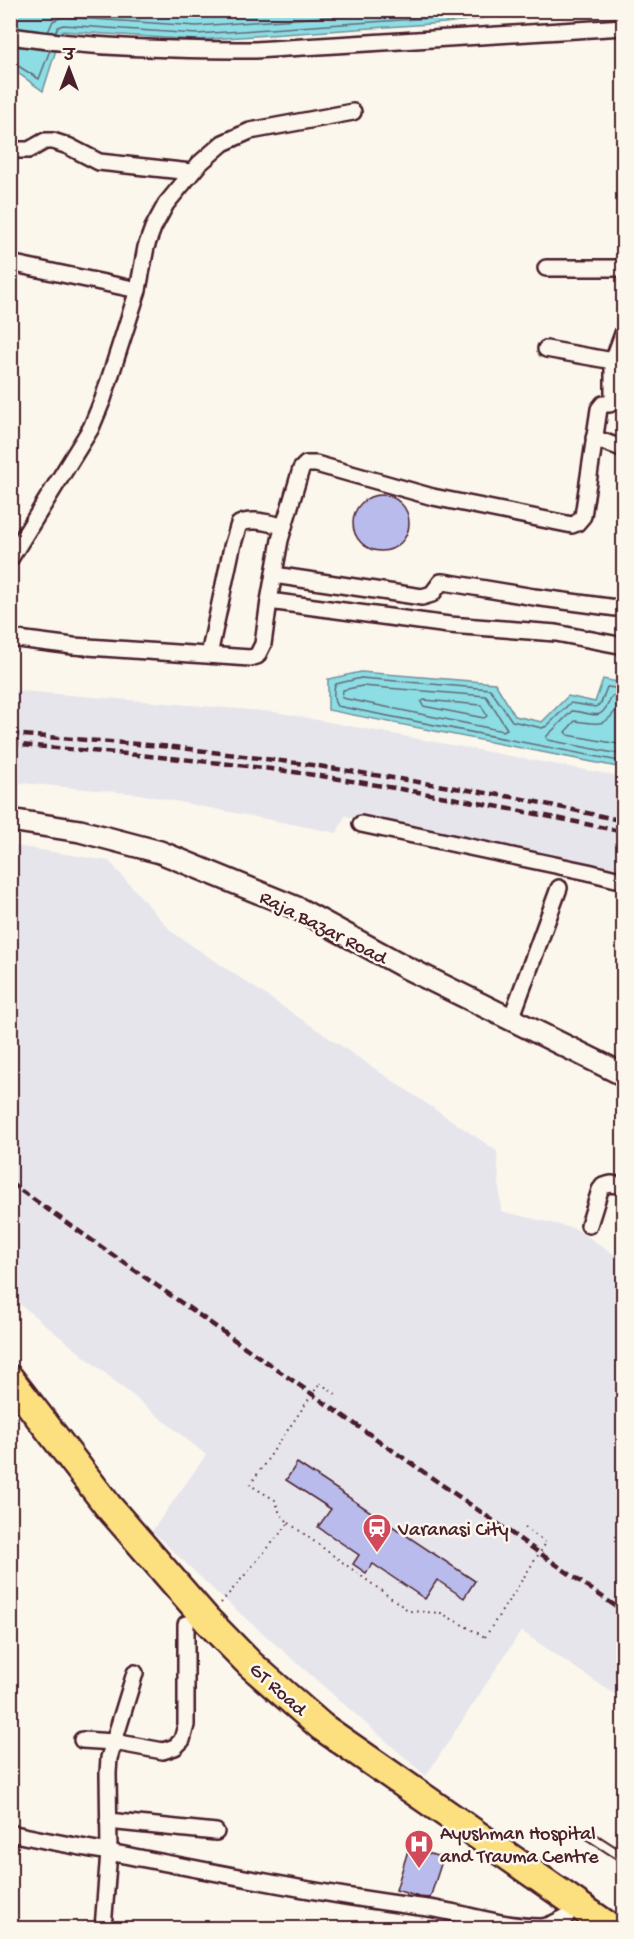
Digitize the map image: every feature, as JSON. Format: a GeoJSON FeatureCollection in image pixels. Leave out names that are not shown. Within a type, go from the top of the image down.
{"type":"FeatureCollection","features":[{"type":"Feature","properties":{"kind":"highway","name":"GT Road"},"geometry":{"type":"LineString","coordinates":[[10,1379],[196,1622],[255,1693],[316,1741],[574,1923]]}},
{"type":"Feature","properties":{"kind":"highway","name":"GT Road"},"geometry":{"type":"LineString","coordinates":[[10,1403],[94,1517],[196,1622],[250,1664],[322,1727],[611,1929]]}},
{"type":"Feature","properties":{"kind":"street"},"geometry":{"type":"LineString","coordinates":[[10,36],[93,45],[194,50],[255,50],[624,27]]}},
{"type":"Feature","properties":{"kind":"street"},"geometry":{"type":"LineString","coordinates":[[10,560],[91,428],[103,399],[138,290],[146,247],[166,204],[191,172],[223,143],[250,131],[353,112]]}},
{"type":"Feature","properties":{"kind":"street"},"geometry":{"type":"LineString","coordinates":[[10,150],[29,150],[45,141],[53,141],[99,162],[191,172]]}},
{"type":"Feature","properties":{"kind":"street"},"geometry":{"type":"LineString","coordinates":[[10,263],[138,290]]}},
{"type":"Feature","properties":{"kind":"street"},"geometry":{"type":"LineString","coordinates":[[546,268],[624,268]]}},
{"type":"Feature","properties":{"kind":"street"},"geometry":{"type":"LineString","coordinates":[[10,638],[73,646],[250,658],[257,656],[263,644],[284,526],[301,470],[306,464],[316,464],[434,497],[572,525],[577,524],[583,516],[599,409],[603,404],[610,404],[613,401],[613,361],[624,331]]}},
{"type":"Feature","properties":{"kind":"street"},"geometry":{"type":"LineString","coordinates":[[546,349],[613,361]]}},
{"type":"Feature","properties":{"kind":"street"},"geometry":{"type":"LineString","coordinates":[[594,438],[624,449]]}},
{"type":"Feature","properties":{"kind":"street"},"geometry":{"type":"LineString","coordinates":[[209,655],[239,524],[253,521],[284,526]]}},
{"type":"Feature","properties":{"kind":"street"},"geometry":{"type":"LineString","coordinates":[[274,575],[422,597],[432,594],[441,582],[444,582],[624,609]]}},
{"type":"Feature","properties":{"kind":"street"},"geometry":{"type":"LineString","coordinates":[[269,601],[449,625],[556,633],[624,646]]}},
{"type":"Feature","properties":{"kind":"street","name":"Raja Bazar Road"},"geometry":{"type":"LineString","coordinates":[[10,820],[80,831],[160,852],[297,908],[405,967],[624,1075]]}},
{"type":"Feature","properties":{"kind":"street"},"geometry":{"type":"LineString","coordinates":[[361,824],[624,881]]}},
{"type":"Feature","properties":{"kind":"street"},"geometry":{"type":"LineString","coordinates":[[511,1019],[559,888]]}},
{"type":"Feature","properties":{"kind":"street"},"geometry":{"type":"LineString","coordinates":[[589,1225],[603,1186],[611,1184],[624,1186]]}},
{"type":"Feature","properties":{"kind":"street"},"geometry":{"type":"LineString","coordinates":[[82,1740],[114,1742],[163,1751],[175,1747],[182,1740],[186,1725],[196,1622]]}},
{"type":"Feature","properties":{"kind":"street"},"geometry":{"type":"LineString","coordinates":[[103,1929],[109,1852],[109,1758],[135,1673]]}},
{"type":"Feature","properties":{"kind":"street"},"geometry":{"type":"LineString","coordinates":[[108,1821],[216,1832]]}},
{"type":"Feature","properties":{"kind":"street"},"geometry":{"type":"LineString","coordinates":[[10,1833],[253,1880],[446,1911],[486,1924],[540,1927],[574,1923]]}},
{"type":"Feature","properties":{"kind":"lane"},"geometry":{"type":"LineString","coordinates":[[590,1836],[624,1858]]}},
{"type":"Feature","properties":{"kind":"path"},"geometry":{"type":"LineString","coordinates":[[337,1395],[320,1383],[250,1485],[275,1500],[280,1514],[289,1523],[409,1611],[441,1613],[485,1637],[546,1543],[525,1527]]}},
{"type":"Feature","properties":{"kind":"path"},"geometry":{"type":"LineString","coordinates":[[196,1622],[289,1523]]}},
{"type":"Feature","properties":{"kind":"shaded area"},"geometry":{"type":"Polygon","coordinates":[[[10,690],[275,712],[623,777],[623,870],[345,816],[337,833],[139,794],[11,782],[10,690]]]}},
{"type":"Feature","properties":{"kind":"shaded area"},"geometry":{"type":"Polygon","coordinates":[[[10,845],[109,861],[172,932],[497,1151],[501,1211],[576,1229],[623,1260],[623,1700],[521,1631],[426,1776],[217,1593],[152,1531],[206,1455],[11,1297],[10,845]]]}},
{"type":"Feature","properties":{"kind":"water"},"geometry":{"type":"Polygon","coordinates":[[[11,11],[539,11],[445,23],[196,40],[62,31],[43,91],[11,68],[11,11]]]}},
{"type":"Feature","properties":{"kind":"water"},"geometry":{"type":"Polygon","coordinates":[[[361,672],[495,683],[515,716],[542,722],[568,696],[595,702],[603,679],[623,683],[623,768],[328,710],[328,679],[361,672]]]}},
{"type":"Feature","properties":{"kind":"building"},"geometry":{"type":"Polygon","coordinates":[[[376,495],[386,495],[401,503],[407,512],[409,523],[407,534],[401,543],[386,551],[376,551],[365,546],[358,539],[353,528],[353,518],[358,507],[365,500],[376,495]]]}},
{"type":"Feature","properties":{"kind":"building"},"geometry":{"type":"Polygon","coordinates":[[[297,1463],[475,1581],[464,1598],[437,1580],[425,1599],[373,1564],[366,1573],[353,1564],[359,1555],[318,1527],[331,1509],[286,1480],[297,1463]]]}},
{"type":"Feature","properties":{"kind":"building"},"geometry":{"type":"Polygon","coordinates":[[[409,1847],[443,1858],[430,1898],[396,1890],[409,1847]]]}},
{"type":"Feature","properties":{"kind":"railway"},"geometry":{"type":"LineString","coordinates":[[10,734],[174,747],[312,765],[518,798],[624,821]]}},
{"type":"Feature","properties":{"kind":"railway"},"geometry":{"type":"LineString","coordinates":[[10,744],[201,761],[314,775],[469,801],[624,832]]}},
{"type":"Feature","properties":{"kind":"railway"},"geometry":{"type":"LineString","coordinates":[[10,1183],[624,1612]]}},
{"type":"Feature","properties":{"kind":"place","name":"Varanasi City"},"geometry":{"type":"Point","coordinates":[377,1554]}},
{"type":"Feature","properties":{"kind":"place","name":"Ayushman Hospital and Trauma Centre"},"geometry":{"type":"Point","coordinates":[419,1870]}}]}
